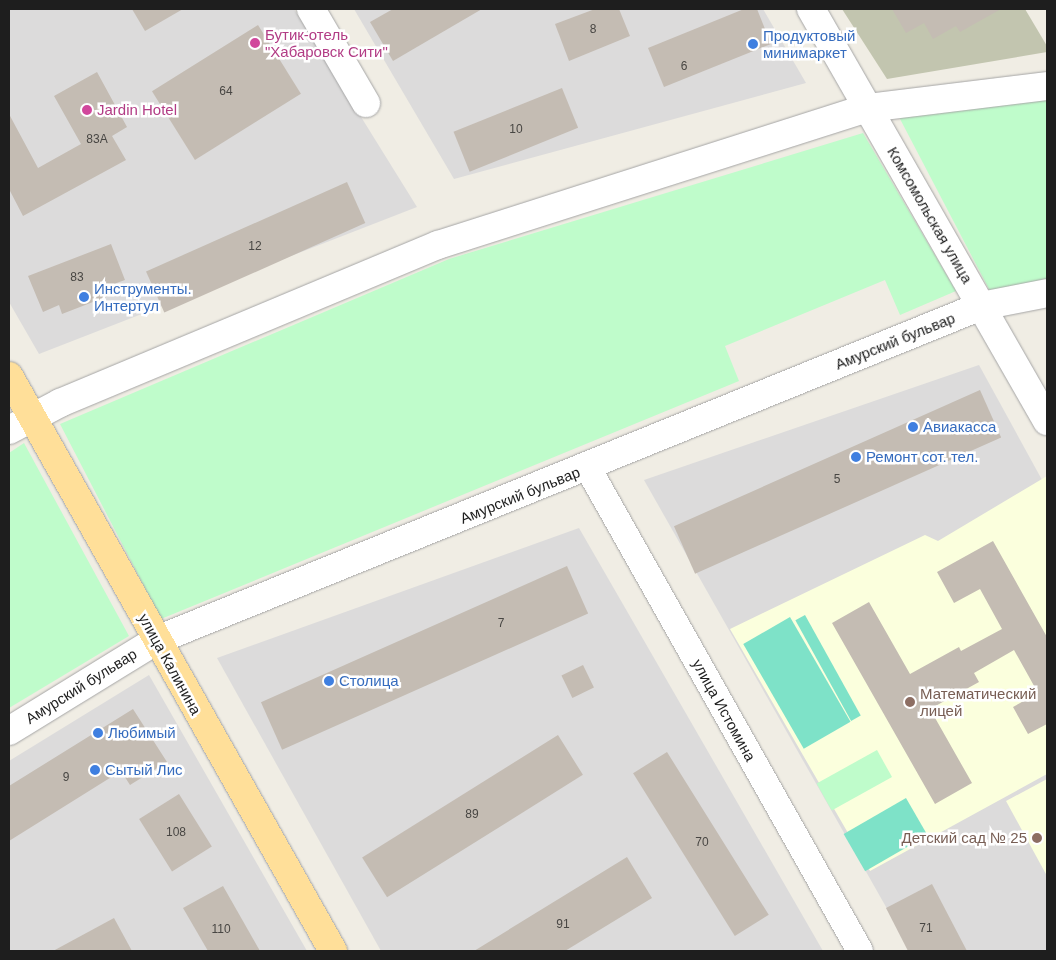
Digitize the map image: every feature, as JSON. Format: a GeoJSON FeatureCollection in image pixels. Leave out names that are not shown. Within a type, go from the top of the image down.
{"type":"FeatureCollection","features":[{"type":"Feature","properties":{"kind":"main road","name":"улица Калинина"},"geometry":{"type":"LineString","coordinates":[[9,376],[333,951]]}},
{"type":"Feature","properties":{"kind":"street"},"geometry":{"type":"LineString","coordinates":[[311,9],[366,103]]}},
{"type":"Feature","properties":{"kind":"street","name":"Комсомольская улица"},"geometry":{"type":"LineString","coordinates":[[811,9],[1047,421]]}},
{"type":"Feature","properties":{"kind":"street"},"geometry":{"type":"LineString","coordinates":[[9,430],[32,416],[438,245],[868,108],[1047,86]]}},
{"type":"Feature","properties":{"kind":"street","name":"Амурский бульвар"},"geometry":{"type":"LineString","coordinates":[[9,731],[157,640],[588,468],[981,306],[1047,294]]}},
{"type":"Feature","properties":{"kind":"street","name":"улица Истомина"},"geometry":{"type":"LineString","coordinates":[[588,468],[860,951]]}},
{"type":"Feature","properties":{"kind":"shaded area"},"geometry":{"type":"Polygon","coordinates":[[[9,9],[294,9],[417,207],[39,354],[9,302],[9,9]]]}},
{"type":"Feature","properties":{"kind":"shaded area"},"geometry":{"type":"Polygon","coordinates":[[[354,9],[763,9],[806,83],[454,179],[354,9]]]}},
{"type":"Feature","properties":{"kind":"shaded area"},"geometry":{"type":"Polygon","coordinates":[[[842,9],[1025,9],[1047,46],[1047,52],[887,79],[842,9]]]}},
{"type":"Feature","properties":{"kind":"shaded area"},"geometry":{"type":"Polygon","coordinates":[[[979,365],[1047,489],[1047,951],[911,951],[644,480],[979,365]]]}},
{"type":"Feature","properties":{"kind":"shaded area","name":"Математический лицей"},"geometry":{"type":"Polygon","coordinates":[[[1047,476],[1047,774],[870,871],[730,629],[925,535],[938,541],[1047,476]]]}},
{"type":"Feature","properties":{"kind":"shaded area"},"geometry":{"type":"Polygon","coordinates":[[[579,528],[823,951],[381,951],[217,658],[579,528]]]}},
{"type":"Feature","properties":{"kind":"shaded area"},"geometry":{"type":"Polygon","coordinates":[[[149,675],[307,951],[9,951],[9,761],[149,675]]]}},
{"type":"Feature","properties":{"kind":"shaded area","name":"Детский сад № 25"},"geometry":{"type":"Polygon","coordinates":[[[1047,779],[1047,876],[1006,801],[1047,779]]]}},
{"type":"Feature","properties":{"kind":"green space"},"geometry":{"type":"Polygon","coordinates":[[[1047,98],[1047,283],[991,293],[899,117],[1047,98]]]}},
{"type":"Feature","properties":{"kind":"green space"},"geometry":{"type":"Polygon","coordinates":[[[863,133],[956,291],[900,315],[885,280],[725,346],[739,381],[161,619],[60,424],[449,259],[863,133]]]}},
{"type":"Feature","properties":{"kind":"green space"},"geometry":{"type":"Polygon","coordinates":[[[24,443],[129,636],[9,708],[9,453],[24,443]]]}},
{"type":"Feature","properties":{"kind":"green space"},"geometry":{"type":"Polygon","coordinates":[[[805,615],[861,716],[851,721],[795,620],[805,615]]]}},
{"type":"Feature","properties":{"kind":"green space"},"geometry":{"type":"Polygon","coordinates":[[[790,617],[850,722],[804,749],[743,644],[790,617]]]}},
{"type":"Feature","properties":{"kind":"green space"},"geometry":{"type":"Polygon","coordinates":[[[877,750],[892,777],[832,811],[817,783],[877,750]]]}},
{"type":"Feature","properties":{"kind":"green space"},"geometry":{"type":"Polygon","coordinates":[[[906,798],[927,835],[865,871],[844,834],[906,798]]]}},
{"type":"Feature","properties":{"kind":"building"},"geometry":{"type":"Polygon","coordinates":[[[132,9],[183,9],[145,31],[132,9]]]}},
{"type":"Feature","properties":{"kind":"building"},"geometry":{"type":"Polygon","coordinates":[[[393,9],[482,9],[393,61],[370,22],[393,9]]]}},
{"type":"Feature","properties":{"kind":"building"},"geometry":{"type":"Polygon","coordinates":[[[595,9],[619,9],[630,36],[569,61],[555,24],[595,9]]]}},
{"type":"Feature","properties":{"kind":"building"},"geometry":{"type":"Polygon","coordinates":[[[744,9],[757,9],[771,44],[664,87],[648,48],[744,9]]]}},
{"type":"Feature","properties":{"kind":"building"},"geometry":{"type":"Polygon","coordinates":[[[892,9],[1001,9],[960,32],[956,26],[933,39],[924,23],[906,33],[892,9]]]}},
{"type":"Feature","properties":{"kind":"building"},"geometry":{"type":"Polygon","coordinates":[[[258,25],[301,94],[195,160],[152,91],[258,25]]]}},
{"type":"Feature","properties":{"kind":"building"},"geometry":{"type":"Polygon","coordinates":[[[97,72],[127,127],[112,136],[126,160],[23,216],[9,189],[9,114],[38,168],[81,144],[54,96],[97,72]]]}},
{"type":"Feature","properties":{"kind":"building"},"geometry":{"type":"Polygon","coordinates":[[[562,88],[578,128],[470,172],[454,132],[562,88]]]}},
{"type":"Feature","properties":{"kind":"building"},"geometry":{"type":"Polygon","coordinates":[[[347,182],[365,223],[164,313],[146,271],[347,182]]]}},
{"type":"Feature","properties":{"kind":"building"},"geometry":{"type":"Polygon","coordinates":[[[111,244],[125,280],[108,286],[111,295],[62,314],[59,305],[43,312],[28,276],[111,244]]]}},
{"type":"Feature","properties":{"kind":"building"},"geometry":{"type":"Polygon","coordinates":[[[980,390],[1001,438],[695,574],[674,526],[980,390]]]}},
{"type":"Feature","properties":{"kind":"building"},"geometry":{"type":"Polygon","coordinates":[[[993,541],[1047,637],[1047,724],[1028,734],[1013,707],[1038,693],[1014,650],[974,673],[979,682],[930,709],[972,783],[935,804],[832,623],[869,602],[910,674],[959,647],[961,651],[1002,629],[980,589],[954,603],[937,572],[993,541]]]}},
{"type":"Feature","properties":{"kind":"building"},"geometry":{"type":"Polygon","coordinates":[[[567,566],[588,614],[282,750],[261,702],[567,566]]]}},
{"type":"Feature","properties":{"kind":"building"},"geometry":{"type":"Polygon","coordinates":[[[583,665],[594,687],[572,698],[561,676],[583,665]]]}},
{"type":"Feature","properties":{"kind":"building"},"geometry":{"type":"Polygon","coordinates":[[[133,709],[167,762],[130,785],[121,771],[9,841],[9,786],[133,709]]]}},
{"type":"Feature","properties":{"kind":"building"},"geometry":{"type":"Polygon","coordinates":[[[558,735],[583,775],[387,897],[362,857],[558,735]]]}},
{"type":"Feature","properties":{"kind":"building"},"geometry":{"type":"Polygon","coordinates":[[[667,752],[769,915],[735,936],[633,773],[667,752]]]}},
{"type":"Feature","properties":{"kind":"building"},"geometry":{"type":"Polygon","coordinates":[[[179,794],[212,847],[172,871],[139,819],[179,794]]]}},
{"type":"Feature","properties":{"kind":"building"},"geometry":{"type":"Polygon","coordinates":[[[627,857],[652,898],[565,951],[474,951],[627,857]]]}},
{"type":"Feature","properties":{"kind":"building"},"geometry":{"type":"Polygon","coordinates":[[[932,884],[967,951],[908,951],[886,908],[932,884]]]}},
{"type":"Feature","properties":{"kind":"building"},"geometry":{"type":"Polygon","coordinates":[[[223,886],[260,951],[208,951],[183,908],[223,886]]]}},
{"type":"Feature","properties":{"kind":"building"},"geometry":{"type":"Polygon","coordinates":[[[114,918],[132,951],[53,951],[114,918]]]}},
{"type":"Feature","properties":{"kind":"place","name":"Бутик-отель \"Хабаровск Сити\""},"geometry":{"type":"Point","coordinates":[255,43]}},
{"type":"Feature","properties":{"kind":"place","name":"Продуктовый минимаркет"},"geometry":{"type":"Point","coordinates":[753,44]}},
{"type":"Feature","properties":{"kind":"place","name":"Jardin Hotel"},"geometry":{"type":"Point","coordinates":[87,110]}},
{"type":"Feature","properties":{"kind":"place","name":"Инструменты. Интертул"},"geometry":{"type":"Point","coordinates":[84,297]}},
{"type":"Feature","properties":{"kind":"place","name":"Авиакасса"},"geometry":{"type":"Point","coordinates":[913,427]}},
{"type":"Feature","properties":{"kind":"place","name":"Ремонт сот. тел."},"geometry":{"type":"Point","coordinates":[856,457]}},
{"type":"Feature","properties":{"kind":"place","name":"Столица"},"geometry":{"type":"Point","coordinates":[329,681]}},
{"type":"Feature","properties":{"kind":"place","name":"Математический лицей"},"geometry":{"type":"Point","coordinates":[910,702]}},
{"type":"Feature","properties":{"kind":"place","name":"Любимый"},"geometry":{"type":"Point","coordinates":[98,733]}},
{"type":"Feature","properties":{"kind":"place","name":"Сытый Лис"},"geometry":{"type":"Point","coordinates":[95,770]}},
{"type":"Feature","properties":{"kind":"place","name":"Детский сад № 25"},"geometry":{"type":"Point","coordinates":[1037,838]}}]}
